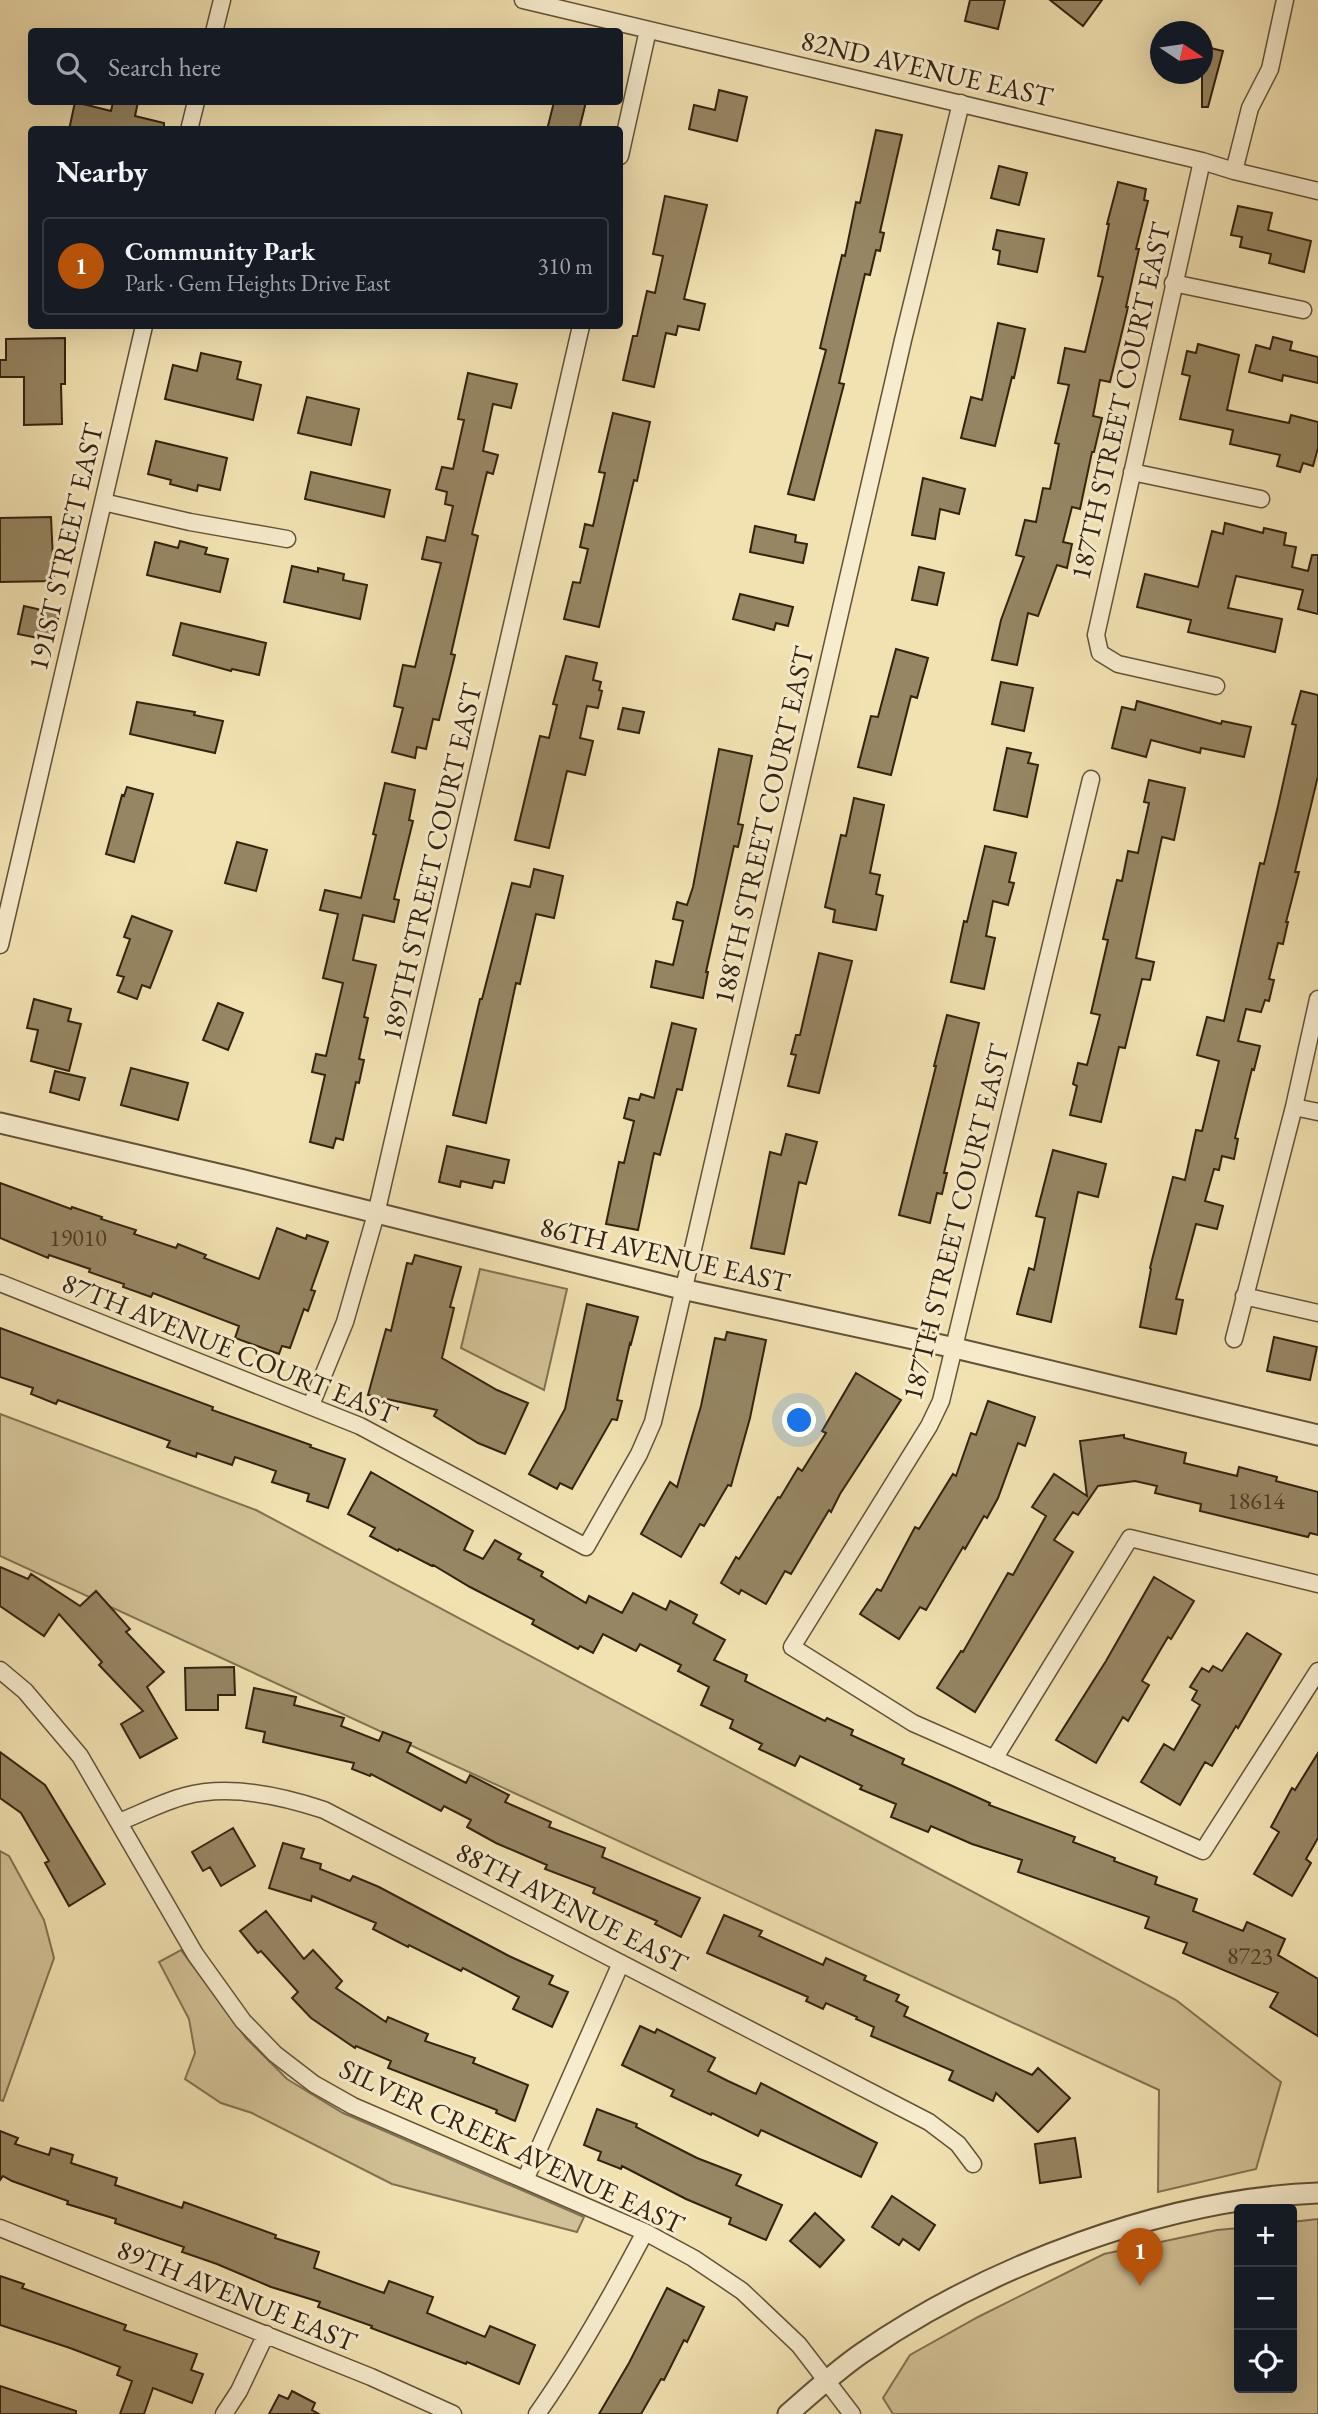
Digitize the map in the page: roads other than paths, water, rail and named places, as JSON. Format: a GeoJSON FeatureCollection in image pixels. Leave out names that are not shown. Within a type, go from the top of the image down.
{"type":"FeatureCollection","features":[{"type":"Feature","properties":{"kind":"street"},"geometry":{"type":"LineString","coordinates":[[215,28],[222,0]]}},
{"type":"Feature","properties":{"kind":"street","name":"82ND AVENUE EAST"},"geometry":{"type":"LineString","coordinates":[[523,0],[961,103],[1318,191]]}},
{"type":"Feature","properties":{"kind":"street"},"geometry":{"type":"LineString","coordinates":[[1234,171],[1250,108],[1270,69],[1285,0]]}},
{"type":"Feature","properties":{"kind":"street"},"geometry":{"type":"LineString","coordinates":[[623,142],[648,30]]}},
{"type":"Feature","properties":{"kind":"street","name":"188TH STREET COURT EAST"},"geometry":{"type":"LineString","coordinates":[[586,1547],[639,1454],[653,1422],[903,340],[961,103]]}},
{"type":"Feature","properties":{"kind":"street"},"geometry":{"type":"LineString","coordinates":[[190,126],[195,105]]}},
{"type":"Feature","properties":{"kind":"street","name":"187TH STREET COURT EAST"},"geometry":{"type":"LineString","coordinates":[[1202,161],[1096,635],[1100,653],[1118,664],[1216,686]]}},
{"type":"Feature","properties":{"kind":"street"},"geometry":{"type":"LineString","coordinates":[[1173,283],[1303,310]]}},
{"type":"Feature","properties":{"kind":"street","name":"191ST STREET EAST"},"geometry":{"type":"LineString","coordinates":[[0,945],[143,329]]}},
{"type":"Feature","properties":{"kind":"street","name":"189TH STREET COURT EAST"},"geometry":{"type":"LineString","coordinates":[[311,1405],[345,1322],[376,1214],[580,329]]}},
{"type":"Feature","properties":{"kind":"street"},"geometry":{"type":"LineString","coordinates":[[1132,472],[1261,499]]}},
{"type":"Feature","properties":{"kind":"street"},"geometry":{"type":"LineString","coordinates":[[103,502],[190,522],[287,539]]}},
{"type":"Feature","properties":{"kind":"street","name":"187TH STREET COURT EAST"},"geometry":{"type":"LineString","coordinates":[[994,1759],[913,1723],[792,1647],[929,1426],[941,1401],[1091,779]]}},
{"type":"Feature","properties":{"kind":"street"},"geometry":{"type":"LineString","coordinates":[[1234,1339],[1294,1107],[1318,999]]}},
{"type":"Feature","properties":{"kind":"street"},"geometry":{"type":"LineString","coordinates":[[1294,1107],[1318,1112]]}},
{"type":"Feature","properties":{"kind":"street","name":"86TH AVENUE EAST"},"geometry":{"type":"LineString","coordinates":[[0,1123],[682,1289],[955,1348],[1318,1436]]}},
{"type":"Feature","properties":{"kind":"street","name":"87TH AVENUE COURT EAST"},"geometry":{"type":"LineString","coordinates":[[0,1283],[311,1405],[383,1437],[586,1547]]}},
{"type":"Feature","properties":{"kind":"street"},"geometry":{"type":"LineString","coordinates":[[1244,1296],[1318,1313]]}},
{"type":"Feature","properties":{"kind":"street"},"geometry":{"type":"LineString","coordinates":[[1318,1584],[1129,1538],[994,1759],[1203,1851],[1318,1671]]}},
{"type":"Feature","properties":{"kind":"street","name":"SILVER CREEK AVENUE EAST"},"geometry":{"type":"LineString","coordinates":[[0,1670],[25,1691],[80,1756],[195,1954],[243,2021],[275,2054],[314,2084],[353,2106],[645,2232],[693,2258],[741,2291],[799,2345],[852,2414]]}},
{"type":"Feature","properties":{"kind":"street","name":"88TH AVENUE EAST"},"geometry":{"type":"LineString","coordinates":[[119,1822],[186,1796],[229,1791],[302,1803],[346,1820],[929,2122],[958,2144],[972,2164]]}},
{"type":"Feature","properties":{"kind":"street"},"geometry":{"type":"LineString","coordinates":[[524,2180],[621,1963]]}},
{"type":"Feature","properties":{"kind":"street"},"geometry":{"type":"LineString","coordinates":[[788,2414],[860,2353],[920,2316],[984,2283],[1068,2247],[1158,2218],[1223,2204],[1318,2193]]}},
{"type":"Feature","properties":{"kind":"street","name":"89TH AVENUE EAST"},"geometry":{"type":"LineString","coordinates":[[0,2228],[372,2377],[453,2414]]}},
{"type":"Feature","properties":{"kind":"street"},"geometry":{"type":"LineString","coordinates":[[537,2414],[567,2372],[603,2312],[645,2232]]}},
{"type":"Feature","properties":{"kind":"street"},"geometry":{"type":"LineString","coordinates":[[224,2414],[239,2391],[266,2334]]}},
{"type":"Feature","properties":{"kind":"place","name":"Community Park"},"geometry":{"type":"Point","coordinates":[1140,2286]}}]}
